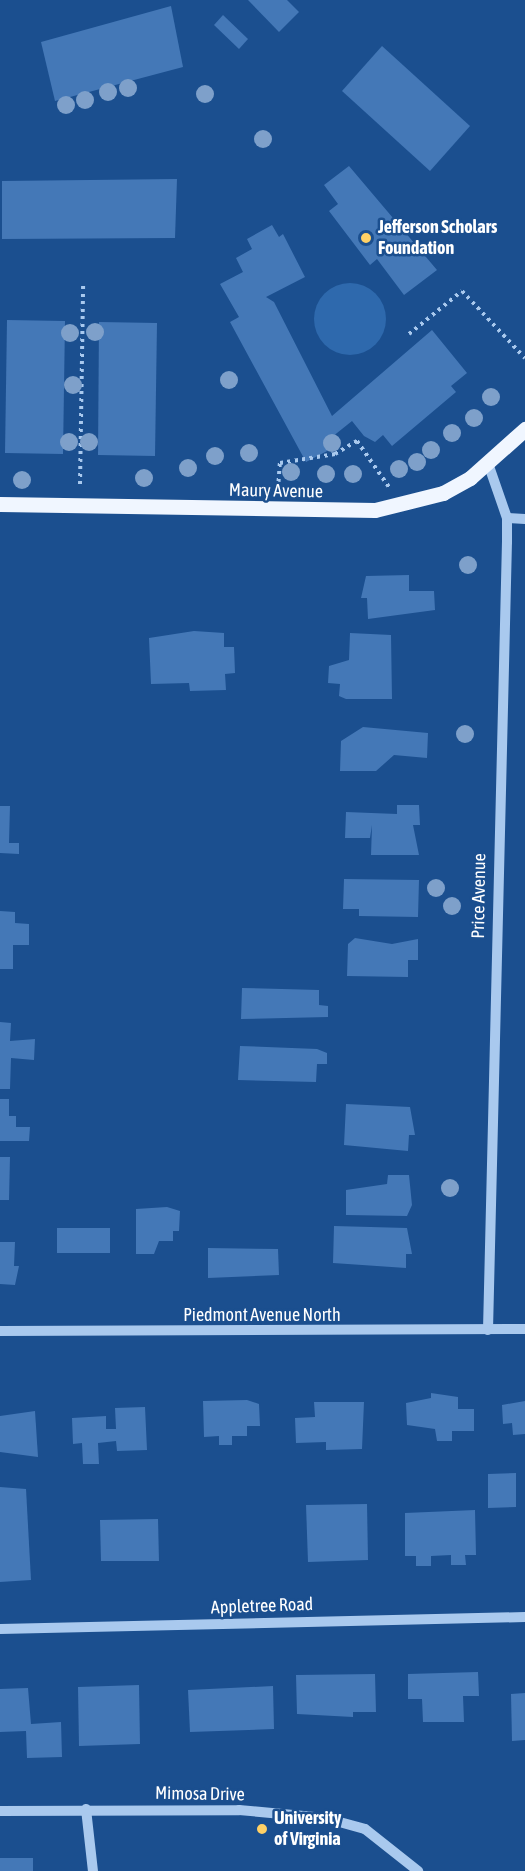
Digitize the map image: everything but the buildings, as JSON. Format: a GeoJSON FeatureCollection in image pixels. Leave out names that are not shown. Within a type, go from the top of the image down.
{"type":"FeatureCollection","features":[{"type":"Feature","properties":{"kind":"main road","name":"Maury Avenue"},"geometry":{"type":"LineString","coordinates":[[0,504],[375,510],[443,493],[489,466],[525,429]]}},
{"type":"Feature","properties":{"kind":"street","name":"Price Avenue"},"geometry":{"type":"LineString","coordinates":[[488,1330],[507,518],[489,466]]}},
{"type":"Feature","properties":{"kind":"street"},"geometry":{"type":"LineString","coordinates":[[507,518],[525,519]]}},
{"type":"Feature","properties":{"kind":"street","name":"Piedmont Avenue North"},"geometry":{"type":"LineString","coordinates":[[0,1331],[525,1329]]}},
{"type":"Feature","properties":{"kind":"street","name":"Appletree Road"},"geometry":{"type":"LineString","coordinates":[[0,1629],[525,1617]]}},
{"type":"Feature","properties":{"kind":"street"},"geometry":{"type":"LineString","coordinates":[[86,1809],[93,1871]]}},
{"type":"Feature","properties":{"kind":"street","name":"Mimosa Drive"},"geometry":{"type":"LineString","coordinates":[[0,1810],[239,1810],[325,1818],[365,1829],[418,1871]]}},
{"type":"Feature","properties":{"kind":"path"},"geometry":{"type":"LineString","coordinates":[[80,488],[82,284]]}},
{"type":"Feature","properties":{"kind":"path"},"geometry":{"type":"LineString","coordinates":[[408,334],[462,291],[525,358]]}},
{"type":"Feature","properties":{"kind":"path"},"geometry":{"type":"LineString","coordinates":[[278,492],[280,463],[335,454],[357,441],[389,488]]}},
{"type":"Feature","properties":{"kind":"shaded area"},"geometry":{"type":"Polygon","coordinates":[[[357,283],[376,293],[384,305],[386,319],[384,333],[376,345],[364,353],[343,355],[324,345],[316,333],[314,312],[324,293],[336,285],[357,283]]]}},
{"type":"Feature","properties":{"kind":"place","name":"Jefferson Scholars Foundation"},"geometry":{"type":"Point","coordinates":[366,238]}},
{"type":"Feature","properties":{"kind":"place","name":"University of Virginia"},"geometry":{"type":"Point","coordinates":[262,1829]}}]}
